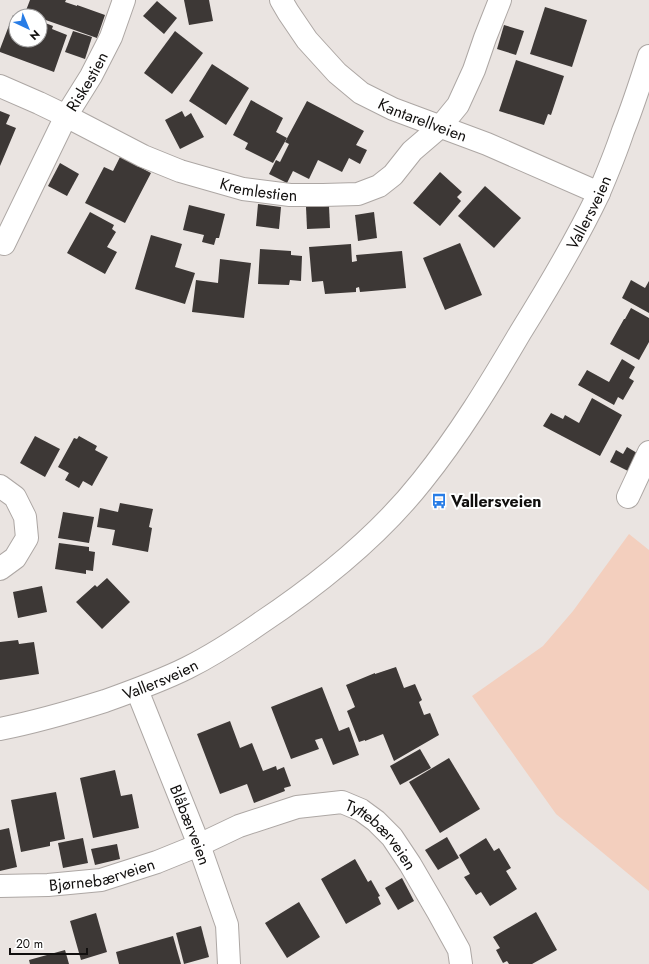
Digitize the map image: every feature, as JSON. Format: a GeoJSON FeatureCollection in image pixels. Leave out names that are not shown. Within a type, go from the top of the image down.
{"type":"FeatureCollection","features":[{"type":"Feature","properties":{"kind":"street","name":"Riskestien"},"geometry":{"type":"LineString","coordinates":[[0,86],[66,116],[91,76],[111,37],[124,0]]}},
{"type":"Feature","properties":{"kind":"street","name":"Kantarellveien"},"geometry":{"type":"LineString","coordinates":[[281,0],[307,40],[336,73],[362,93],[393,109],[487,144],[599,193]]}},
{"type":"Feature","properties":{"kind":"street","name":"Kremlestien"},"geometry":{"type":"LineString","coordinates":[[66,116],[142,156],[180,171],[243,189],[303,195],[358,194],[379,186],[394,175],[412,151],[440,127],[458,105],[474,70],[500,0]]}},
{"type":"Feature","properties":{"kind":"street","name":"Vallersveien"},"geometry":{"type":"LineString","coordinates":[[0,729],[75,710],[138,690],[187,668],[228,645],[281,610],[328,574],[370,538],[392,516],[422,482],[450,445],[555,276],[599,193],[641,84],[649,56]]}},
{"type":"Feature","properties":{"kind":"street"},"geometry":{"type":"LineString","coordinates":[[4,244],[66,116]]}},
{"type":"Feature","properties":{"kind":"street"},"geometry":{"type":"LineString","coordinates":[[628,497],[649,452]]}},
{"type":"Feature","properties":{"kind":"street"},"geometry":{"type":"LineString","coordinates":[[0,486],[15,497],[25,517],[27,538],[15,558],[0,569]]}},
{"type":"Feature","properties":{"kind":"street","name":"Blåbærveien"},"geometry":{"type":"LineString","coordinates":[[138,690],[199,845],[227,925],[229,964]]}},
{"type":"Feature","properties":{"kind":"street","name":"Tyttebærveien"},"geometry":{"type":"LineString","coordinates":[[199,845],[239,826],[297,807],[342,802],[361,810],[376,821],[392,836],[410,864],[459,950],[461,964]]}},
{"type":"Feature","properties":{"kind":"street","name":"Bjørnebærveien"},"geometry":{"type":"LineString","coordinates":[[0,886],[48,886],[101,880],[158,862],[199,845]]}},
{"type":"Feature","properties":{"kind":"shaded area"},"geometry":{"type":"Polygon","coordinates":[[[629,534],[649,550],[649,891],[556,814],[472,696],[543,646],[573,611],[629,534]]]}},
{"type":"Feature","properties":{"kind":"building"},"geometry":{"type":"Polygon","coordinates":[[[30,0],[66,0],[65,2],[105,15],[97,38],[48,21],[48,8],[27,8],[30,0]]]}},
{"type":"Feature","properties":{"kind":"building"},"geometry":{"type":"Polygon","coordinates":[[[184,0],[209,0],[213,21],[189,25],[184,0]]]}},
{"type":"Feature","properties":{"kind":"building"},"geometry":{"type":"Polygon","coordinates":[[[157,1],[177,18],[164,34],[143,16],[157,1]]]}},
{"type":"Feature","properties":{"kind":"building"},"geometry":{"type":"Polygon","coordinates":[[[545,7],[587,20],[572,67],[530,54],[545,7]]]}},
{"type":"Feature","properties":{"kind":"building"},"geometry":{"type":"Polygon","coordinates":[[[48,24],[53,26],[52,29],[67,35],[54,72],[0,52],[8,28],[8,48],[48,48],[48,24]]]}},
{"type":"Feature","properties":{"kind":"building"},"geometry":{"type":"Polygon","coordinates":[[[504,25],[524,31],[516,55],[497,49],[504,25]]]}},
{"type":"Feature","properties":{"kind":"building"},"geometry":{"type":"Polygon","coordinates":[[[73,31],[92,37],[85,59],[65,52],[73,31]]]}},
{"type":"Feature","properties":{"kind":"building"},"geometry":{"type":"Polygon","coordinates":[[[175,31],[203,53],[172,94],[144,73],[175,31]]]}},
{"type":"Feature","properties":{"kind":"building"},"geometry":{"type":"Polygon","coordinates":[[[516,60],[564,76],[551,115],[548,114],[544,125],[499,111],[516,60]]]}},
{"type":"Feature","properties":{"kind":"building"},"geometry":{"type":"Polygon","coordinates":[[[212,64],[249,88],[226,125],[189,101],[212,64]]]}},
{"type":"Feature","properties":{"kind":"building"},"geometry":{"type":"Polygon","coordinates":[[[251,100],[283,118],[276,132],[287,138],[273,163],[245,149],[248,143],[233,135],[251,100]]]}},
{"type":"Feature","properties":{"kind":"building"},"geometry":{"type":"Polygon","coordinates":[[[307,101],[364,131],[356,145],[367,150],[360,164],[349,158],[342,172],[318,160],[309,179],[293,171],[287,183],[269,174],[276,160],[280,162],[289,144],[285,142],[307,101]]]}},
{"type":"Feature","properties":{"kind":"building"},"geometry":{"type":"Polygon","coordinates":[[[0,111],[10,115],[6,124],[16,128],[0,166],[0,111]]]}},
{"type":"Feature","properties":{"kind":"building"},"geometry":{"type":"Polygon","coordinates":[[[182,111],[185,117],[191,113],[204,137],[180,149],[165,120],[182,111]]]}},
{"type":"Feature","properties":{"kind":"building"},"geometry":{"type":"Polygon","coordinates":[[[120,157],[151,173],[125,223],[85,203],[104,167],[113,171],[120,157]]]}},
{"type":"Feature","properties":{"kind":"building"},"geometry":{"type":"Polygon","coordinates":[[[60,163],[79,174],[67,196],[48,186],[60,163]]]}},
{"type":"Feature","properties":{"kind":"building"},"geometry":{"type":"Polygon","coordinates":[[[440,172],[462,192],[457,197],[461,201],[440,226],[413,203],[440,172]]]}},
{"type":"Feature","properties":{"kind":"building"},"geometry":{"type":"Polygon","coordinates":[[[485,186],[521,218],[494,248],[458,216],[485,186]]]}},
{"type":"Feature","properties":{"kind":"building"},"geometry":{"type":"Polygon","coordinates":[[[258,204],[281,207],[279,229],[256,226],[258,204]]]}},
{"type":"Feature","properties":{"kind":"building"},"geometry":{"type":"Polygon","coordinates":[[[189,205],[225,214],[219,238],[216,238],[214,245],[202,242],[204,235],[183,230],[189,205]]]}},
{"type":"Feature","properties":{"kind":"building"},"geometry":{"type":"Polygon","coordinates":[[[329,206],[330,228],[307,229],[306,207],[329,206]]]}},
{"type":"Feature","properties":{"kind":"building"},"geometry":{"type":"Polygon","coordinates":[[[90,212],[114,225],[112,229],[116,232],[107,247],[117,252],[105,274],[67,253],[90,212]]]}},
{"type":"Feature","properties":{"kind":"building"},"geometry":{"type":"Polygon","coordinates":[[[374,212],[377,238],[358,241],[355,215],[374,212]]]}},
{"type":"Feature","properties":{"kind":"building"},"geometry":{"type":"Polygon","coordinates":[[[151,235],[182,244],[175,267],[195,273],[185,304],[135,289],[151,235]]]}},
{"type":"Feature","properties":{"kind":"building"},"geometry":{"type":"Polygon","coordinates":[[[460,243],[482,295],[445,310],[423,258],[460,243]]]}},
{"type":"Feature","properties":{"kind":"building"},"geometry":{"type":"Polygon","coordinates":[[[351,244],[352,262],[357,261],[356,255],[402,251],[406,288],[360,292],[359,287],[356,288],[356,292],[325,294],[323,281],[312,282],[309,247],[351,244]]]}},
{"type":"Feature","properties":{"kind":"building"},"geometry":{"type":"Polygon","coordinates":[[[260,249],[291,251],[291,255],[302,256],[301,281],[290,280],[289,285],[258,284],[260,249]]]}},
{"type":"Feature","properties":{"kind":"building"},"geometry":{"type":"Polygon","coordinates":[[[220,259],[251,263],[244,318],[192,312],[196,280],[218,283],[220,259]]]}},
{"type":"Feature","properties":{"kind":"building"},"geometry":{"type":"Polygon","coordinates":[[[631,280],[645,288],[649,281],[649,313],[622,298],[631,280]]]}},
{"type":"Feature","properties":{"kind":"building"},"geometry":{"type":"Polygon","coordinates":[[[631,308],[649,318],[649,342],[639,360],[610,344],[631,308]]]}},
{"type":"Feature","properties":{"kind":"building"},"geometry":{"type":"Polygon","coordinates":[[[622,359],[635,367],[629,378],[634,381],[623,400],[618,397],[614,405],[578,385],[587,370],[609,382],[622,359]]]}},
{"type":"Feature","properties":{"kind":"building"},"geometry":{"type":"Polygon","coordinates":[[[592,398],[622,415],[600,456],[543,426],[551,413],[563,419],[565,415],[579,423],[592,398]]]}},
{"type":"Feature","properties":{"kind":"building"},"geometry":{"type":"Polygon","coordinates":[[[35,436],[60,449],[45,477],[20,463],[35,436]]]}},
{"type":"Feature","properties":{"kind":"building"},"geometry":{"type":"Polygon","coordinates":[[[79,436],[97,446],[95,450],[108,457],[92,486],[83,481],[79,488],[65,480],[69,473],[58,467],[74,438],[77,439],[79,436]]]}},
{"type":"Feature","properties":{"kind":"building"},"geometry":{"type":"Polygon","coordinates":[[[627,447],[637,453],[628,471],[610,462],[616,450],[623,454],[627,447]]]}},
{"type":"Feature","properties":{"kind":"building"},"geometry":{"type":"Polygon","coordinates":[[[120,503],[153,509],[149,527],[152,528],[148,552],[112,545],[115,530],[97,527],[100,508],[118,512],[120,503]]]}},
{"type":"Feature","properties":{"kind":"building"},"geometry":{"type":"Polygon","coordinates":[[[63,512],[94,517],[89,543],[58,538],[63,512]]]}},
{"type":"Feature","properties":{"kind":"building"},"geometry":{"type":"Polygon","coordinates":[[[59,543],[89,547],[89,551],[95,552],[93,571],[86,570],[86,574],[55,569],[59,543]]]}},
{"type":"Feature","properties":{"kind":"building"},"geometry":{"type":"Polygon","coordinates":[[[107,578],[130,602],[102,629],[76,602],[95,585],[97,587],[107,578]]]}},
{"type":"Feature","properties":{"kind":"building"},"geometry":{"type":"Polygon","coordinates":[[[42,586],[47,612],[18,618],[13,592],[42,586]]]}},
{"type":"Feature","properties":{"kind":"building"},"geometry":{"type":"Polygon","coordinates":[[[18,640],[19,644],[34,642],[39,674],[0,680],[0,642],[18,640]]]}},
{"type":"Feature","properties":{"kind":"building"},"geometry":{"type":"Polygon","coordinates":[[[396,667],[404,688],[415,684],[422,700],[419,702],[424,715],[430,713],[439,735],[394,761],[383,734],[359,742],[347,711],[355,707],[346,685],[375,673],[396,667]]]}},
{"type":"Feature","properties":{"kind":"building"},"geometry":{"type":"Polygon","coordinates":[[[322,687],[339,731],[349,727],[359,755],[333,765],[322,738],[315,740],[319,749],[291,759],[271,707],[322,687]]]}},
{"type":"Feature","properties":{"kind":"building"},"geometry":{"type":"Polygon","coordinates":[[[230,721],[240,748],[252,743],[263,771],[276,766],[277,770],[284,767],[291,786],[284,788],[285,791],[254,803],[247,784],[220,794],[197,734],[230,721]]]}},
{"type":"Feature","properties":{"kind":"building"},"geometry":{"type":"Polygon","coordinates":[[[420,749],[431,768],[400,785],[390,766],[420,749]]]}},
{"type":"Feature","properties":{"kind":"building"},"geometry":{"type":"Polygon","coordinates":[[[449,758],[480,809],[440,833],[409,782],[449,758]]]}},
{"type":"Feature","properties":{"kind":"building"},"geometry":{"type":"Polygon","coordinates":[[[115,770],[121,796],[132,794],[139,828],[93,838],[80,778],[115,770]]]}},
{"type":"Feature","properties":{"kind":"building"},"geometry":{"type":"Polygon","coordinates":[[[56,792],[65,839],[50,842],[50,846],[21,852],[11,800],[56,792]]]}},
{"type":"Feature","properties":{"kind":"building"},"geometry":{"type":"Polygon","coordinates":[[[9,828],[17,867],[0,871],[0,830],[9,828]]]}},
{"type":"Feature","properties":{"kind":"building"},"geometry":{"type":"Polygon","coordinates":[[[447,837],[459,858],[438,870],[425,850],[447,837]]]}},
{"type":"Feature","properties":{"kind":"building"},"geometry":{"type":"Polygon","coordinates":[[[83,838],[88,863],[63,868],[58,843],[83,838]]]}},
{"type":"Feature","properties":{"kind":"building"},"geometry":{"type":"Polygon","coordinates":[[[486,838],[494,851],[499,848],[511,868],[506,871],[517,889],[490,906],[481,892],[476,895],[464,877],[470,874],[459,855],[486,838]]]}},
{"type":"Feature","properties":{"kind":"building"},"geometry":{"type":"Polygon","coordinates":[[[117,844],[120,859],[95,865],[91,849],[117,844]]]}},
{"type":"Feature","properties":{"kind":"building"},"geometry":{"type":"Polygon","coordinates":[[[355,859],[368,882],[371,880],[380,896],[378,897],[381,904],[346,924],[321,879],[355,859]]]}},
{"type":"Feature","properties":{"kind":"building"},"geometry":{"type":"Polygon","coordinates":[[[402,878],[414,901],[398,910],[385,888],[402,878]]]}},
{"type":"Feature","properties":{"kind":"building"},"geometry":{"type":"Polygon","coordinates":[[[299,902],[320,937],[287,958],[265,923],[299,902]]]}},
{"type":"Feature","properties":{"kind":"building"},"geometry":{"type":"Polygon","coordinates":[[[536,912],[557,950],[532,964],[509,964],[507,961],[503,963],[496,950],[500,948],[493,937],[536,912]]]}},
{"type":"Feature","properties":{"kind":"building"},"geometry":{"type":"Polygon","coordinates":[[[96,913],[107,952],[81,960],[70,921],[96,913]]]}},
{"type":"Feature","properties":{"kind":"building"},"geometry":{"type":"Polygon","coordinates":[[[201,926],[209,957],[184,964],[176,933],[201,926]]]}},
{"type":"Feature","properties":{"kind":"building"},"geometry":{"type":"Polygon","coordinates":[[[173,936],[181,964],[119,964],[116,952],[173,936]]]}},
{"type":"Feature","properties":{"kind":"building"},"geometry":{"type":"Polygon","coordinates":[[[65,950],[69,964],[30,964],[29,960],[65,950]]]}},
{"type":"Feature","properties":{"kind":"place","name":"Vallersveien"},"geometry":{"type":"Point","coordinates":[439,501]}}]}
